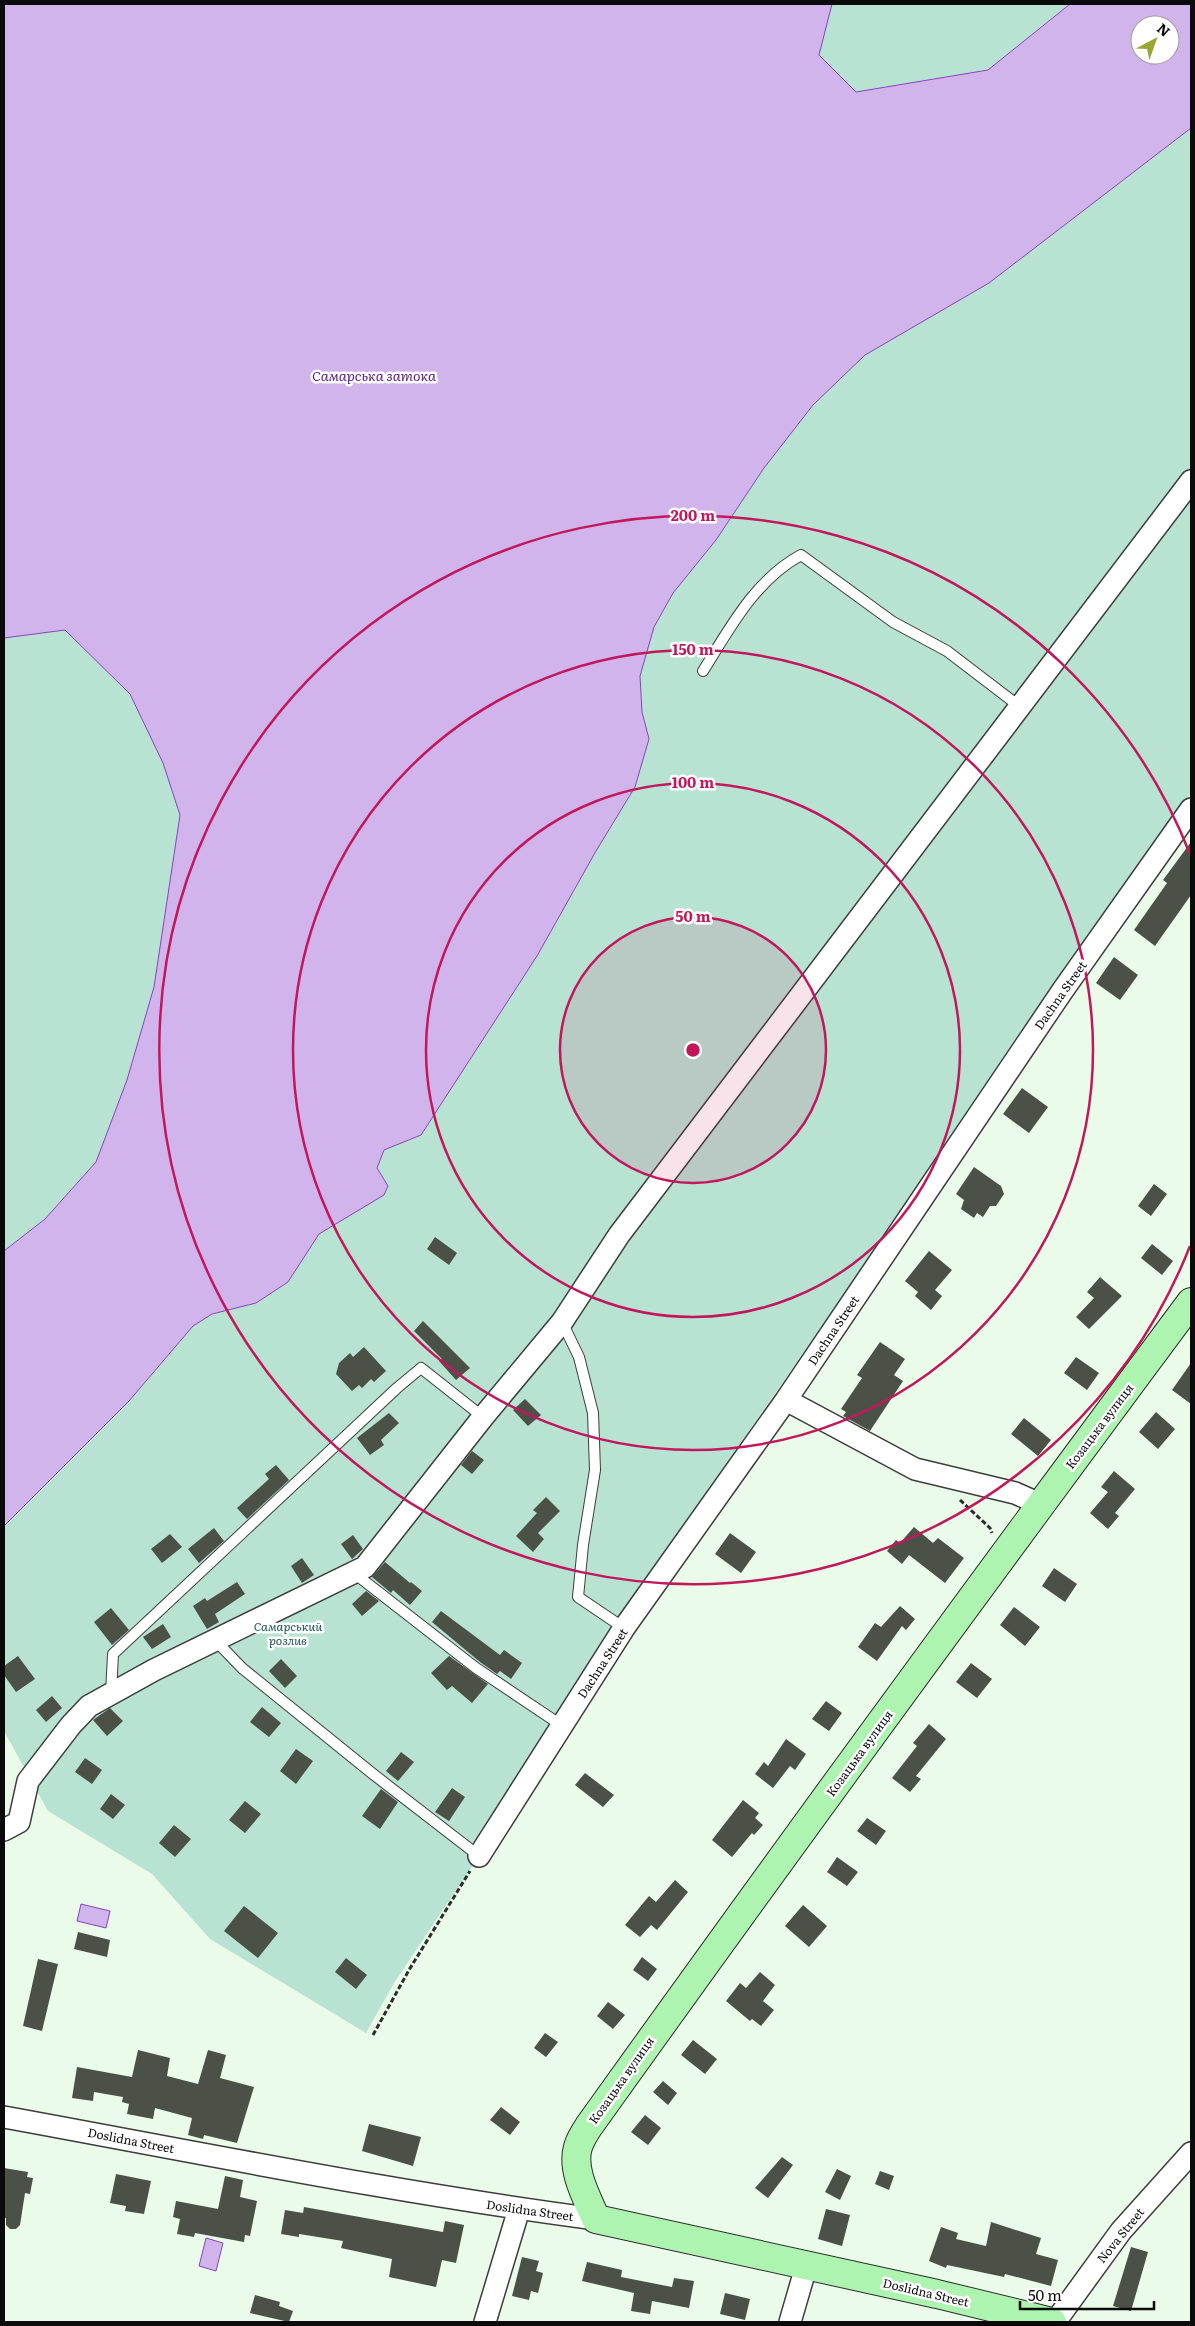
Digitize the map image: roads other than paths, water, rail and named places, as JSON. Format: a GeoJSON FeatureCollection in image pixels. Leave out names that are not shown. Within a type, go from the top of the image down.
{"type":"FeatureCollection","features":[{"type":"Feature","properties":{"kind":"street"},"geometry":{"type":"LineString","coordinates":[[4,1830],[19,1822],[28,1781],[71,1725],[89,1706],[215,1640],[366,1567],[483,1417],[562,1322],[619,1235],[1191,481]]}},
{"type":"Feature","properties":{"kind":"street","name":"Dachna Street"},"geometry":{"type":"LineString","coordinates":[[479,1856],[624,1628],[786,1400],[1063,990],[1191,809]]}},
{"type":"Feature","properties":{"kind":"street","name":"Козацька вулиця"},"geometry":{"type":"LineString","coordinates":[[596,2219],[584,2192],[577,2168],[578,2148],[588,2126],[999,1560],[1191,1302]]}},
{"type":"Feature","properties":{"kind":"street"},"geometry":{"type":"LineString","coordinates":[[786,1400],[915,1469],[1015,1493],[1040,1504]]}},
{"type":"Feature","properties":{"kind":"street","name":"Doslidna Street"},"geometry":{"type":"LineString","coordinates":[[4,2117],[327,2177],[519,2209],[596,2219],[806,2267],[937,2294],[1053,2322]]}},
{"type":"Feature","properties":{"kind":"street","name":"Nova Street"},"geometry":{"type":"LineString","coordinates":[[1053,2322],[1121,2231],[1191,2153]]}},
{"type":"Feature","properties":{"kind":"street"},"geometry":{"type":"LineString","coordinates":[[485,2322],[519,2209]]}},
{"type":"Feature","properties":{"kind":"street"},"geometry":{"type":"LineString","coordinates":[[790,2322],[806,2267]]}},
{"type":"Feature","properties":{"kind":"lane"},"geometry":{"type":"LineString","coordinates":[[703,671],[744,606],[787,563],[801,555],[893,622],[948,651],[1019,706]]}},
{"type":"Feature","properties":{"kind":"lane"},"geometry":{"type":"LineString","coordinates":[[562,1322],[579,1357],[593,1412],[595,1470],[583,1545],[578,1598],[624,1628]]}},
{"type":"Feature","properties":{"kind":"lane"},"geometry":{"type":"LineString","coordinates":[[111,1694],[113,1654],[390,1394],[422,1368],[483,1417]]}},
{"type":"Feature","properties":{"kind":"lane"},"geometry":{"type":"LineString","coordinates":[[354,1573],[476,1668],[561,1725]]}},
{"type":"Feature","properties":{"kind":"lane"},"geometry":{"type":"LineString","coordinates":[[215,1640],[242,1668],[373,1774],[479,1856]]}},
{"type":"Feature","properties":{"kind":"water","name":"Самарська затока"},"geometry":{"type":"Polygon","coordinates":[[[4,4],[832,4],[819,55],[856,92],[988,70],[1070,4],[1191,4],[1191,128],[989,283],[865,355],[813,405],[764,468],[716,540],[673,593],[654,627],[640,676],[642,712],[649,739],[635,787],[596,851],[537,956],[421,1135],[384,1150],[377,1168],[388,1186],[384,1195],[319,1234],[288,1282],[256,1303],[212,1314],[193,1326],[129,1401],[4,1526],[4,1251],[45,1219],[96,1162],[127,1080],[154,987],[180,815],[163,763],[130,694],[65,630],[4,638],[4,4]]]}},
{"type":"Feature","properties":{"kind":"water"},"geometry":{"type":"Polygon","coordinates":[[[81,1904],[110,1911],[106,1928],[77,1921],[81,1904]]]}},
{"type":"Feature","properties":{"kind":"water"},"geometry":{"type":"Polygon","coordinates":[[[206,2238],[223,2243],[216,2271],[199,2266],[206,2238]]]}},
{"type":"Feature","properties":{"kind":"park label","name":"Самарський розлив"},"geometry":{"type":"Point","coordinates":[288,1633]}}]}
